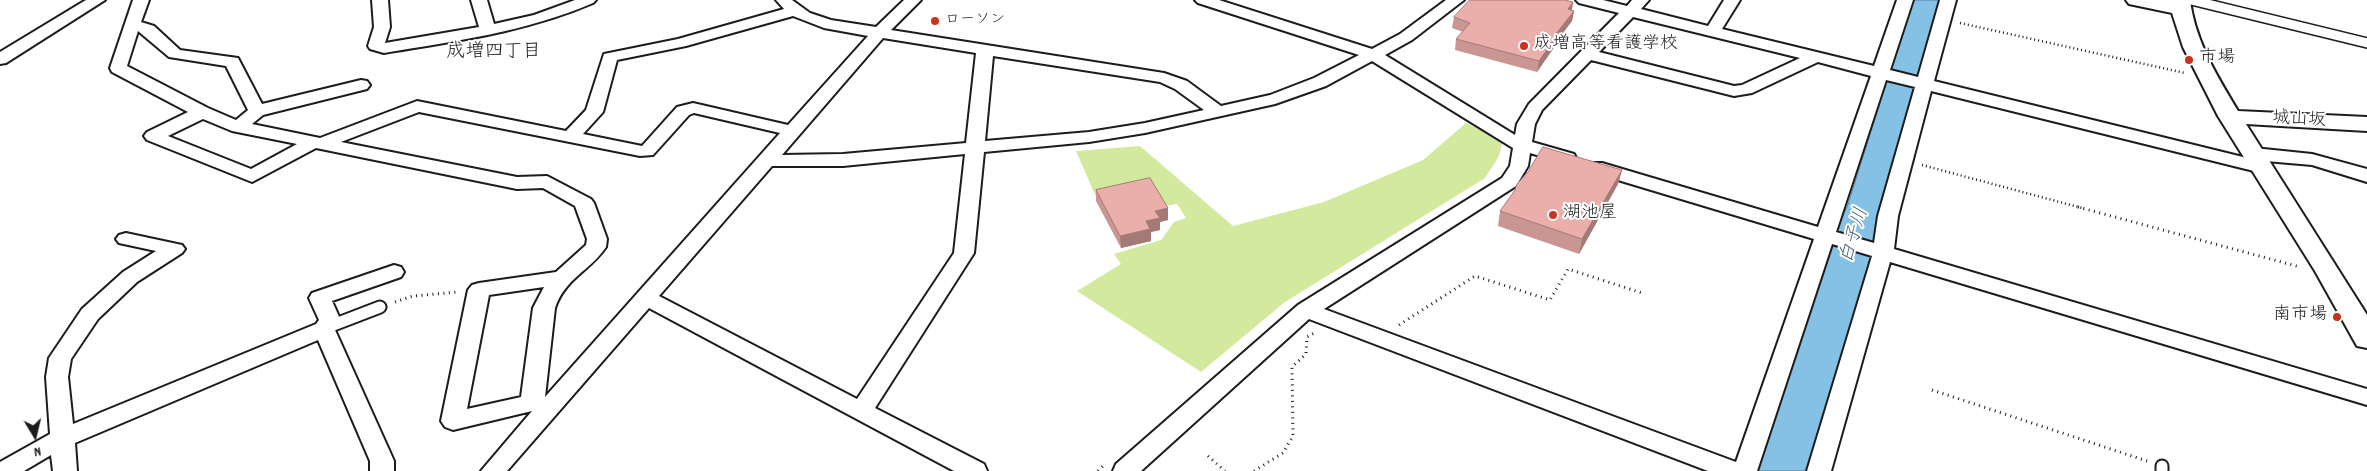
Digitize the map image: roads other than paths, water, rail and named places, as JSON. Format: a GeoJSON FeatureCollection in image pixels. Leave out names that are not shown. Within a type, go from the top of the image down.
{"type":"FeatureCollection","features":[{"type":"Feature","properties":{"kind":"street"},"geometry":{"type":"LineString","coordinates":[[0,59],[97,0]]}},
{"type":"Feature","properties":{"kind":"street"},"geometry":{"type":"LineString","coordinates":[[141,0],[118,68],[202,112],[238,127],[517,183],[547,182],[584,203],[597,239],[596,246],[547,296],[544,308],[540,405]]}},
{"type":"Feature","properties":{"kind":"street"},"geometry":{"type":"LineString","coordinates":[[380,0],[382,27],[376,46],[384,48],[488,29],[566,11],[588,0]]}},
{"type":"Feature","properties":{"kind":"street"},"geometry":{"type":"LineString","coordinates":[[479,0],[488,29]]}},
{"type":"Feature","properties":{"kind":"street"},"geometry":{"type":"LineString","coordinates":[[493,471],[540,405],[646,298],[880,32],[913,0]]}},
{"type":"Feature","properties":{"kind":"street"},"geometry":{"type":"LineString","coordinates":[[1203,0],[1372,54],[1523,145],[2367,397]]}},
{"type":"Feature","properties":{"kind":"street"},"geometry":{"type":"LineString","coordinates":[[1428,0],[1452,2]]}},
{"type":"Feature","properties":{"kind":"street"},"geometry":{"type":"LineString","coordinates":[[1584,0],[1636,6],[1713,31],[1816,57],[2258,161],[2302,156],[2328,162],[2367,176]]}},
{"type":"Feature","properties":{"kind":"street"},"geometry":{"type":"LineString","coordinates":[[1713,31],[1732,0]]}},
{"type":"Feature","properties":{"kind":"street"},"geometry":{"type":"LineString","coordinates":[[1745,471],[1905,0]]}},
{"type":"Feature","properties":{"kind":"street"},"geometry":{"type":"LineString","coordinates":[[1819,471],[1904,160],[1923,83],[1948,0]]}},
{"type":"Feature","properties":{"kind":"street"},"geometry":{"type":"LineString","coordinates":[[2136,0],[2183,3],[2187,35],[2208,77],[2330,275],[2367,339]]}},
{"type":"Feature","properties":{"kind":"street"},"geometry":{"type":"LineString","coordinates":[[767,160],[843,160],[1089,137],[1144,128],[1275,99],[1320,82],[1406,36],[1452,2]]}},
{"type":"Feature","properties":{"kind":"street"},"geometry":{"type":"LineString","coordinates":[[570,137],[594,112],[610,57],[680,43],[789,6],[808,19],[830,25],[1164,78],[1181,84],[1218,112]]}},
{"type":"Feature","properties":{"kind":"street"},"geometry":{"type":"LineString","coordinates":[[1125,471],[1306,310],[1509,182],[1519,166],[1526,124],[1535,108],[1636,6]]}},
{"type":"Feature","properties":{"kind":"street"},"geometry":{"type":"LineString","coordinates":[[132,24],[148,29],[175,54],[232,62],[257,111]]}},
{"type":"Feature","properties":{"kind":"street"},"geometry":{"type":"LineString","coordinates":[[862,410],[964,253],[985,49]]}},
{"type":"Feature","properties":{"kind":"street"},"geometry":{"type":"LineString","coordinates":[[1588,54],[1734,91],[1746,89],[1816,57]]}},
{"type":"Feature","properties":{"kind":"street"},"geometry":{"type":"LineString","coordinates":[[238,127],[257,111],[361,85]]}},
{"type":"Feature","properties":{"kind":"street"},"geometry":{"type":"LineString","coordinates":[[202,112],[153,136],[252,176],[319,142],[417,106],[640,151],[647,151],[683,111],[693,108],[793,131]]}},
{"type":"Feature","properties":{"kind":"street","name":"城山坂"},"geometry":{"type":"LineString","coordinates":[[2231,117],[2367,124]]}},
{"type":"Feature","properties":{"kind":"street"},"geometry":{"type":"LineString","coordinates":[[65,471],[56,377],[60,358],[90,314],[130,277],[175,249],[126,238]]}},
{"type":"Feature","properties":{"kind":"street"},"geometry":{"type":"LineString","coordinates":[[4,471],[62,438],[324,329],[330,322],[320,298],[394,272]]}},
{"type":"Feature","properties":{"kind":"street"},"geometry":{"type":"LineString","coordinates":[[540,405],[453,421],[474,291],[564,277]]}},
{"type":"Feature","properties":{"kind":"street"},"geometry":{"type":"LineString","coordinates":[[646,298],[975,471]]}},
{"type":"Feature","properties":{"kind":"street"},"geometry":{"type":"LineString","coordinates":[[1306,310],[1734,471]]}},
{"type":"Feature","properties":{"kind":"street"},"geometry":{"type":"LineString","coordinates":[[324,329],[382,461],[382,471]]}},
{"type":"Feature","properties":{"kind":"lane"},"geometry":{"type":"LineString","coordinates":[[2183,3],[2367,43]]}},
{"type":"Feature","properties":{"kind":"lane"},"geometry":{"type":"LineString","coordinates":[[324,329],[380,307]]}},
{"type":"Feature","properties":{"kind":"water","name":"白子川"},"geometry":{"type":"Polygon","coordinates":[[[1913,0],[1940,0],[1878,233],[1810,471],[1757,471],[1839,224],[1847,207],[1913,0]]]}},
{"type":"Feature","properties":{"kind":"place","name":"ローソン"},"geometry":{"type":"Point","coordinates":[935,21]}},
{"type":"Feature","properties":{"kind":"place","name":"成増高等看護学校"},"geometry":{"type":"Point","coordinates":[1524,46]}},
{"type":"Feature","properties":{"kind":"place","name":"市場"},"geometry":{"type":"Point","coordinates":[2189,60]}},
{"type":"Feature","properties":{"kind":"place","name":"湖池屋"},"geometry":{"type":"Point","coordinates":[1553,215]}},
{"type":"Feature","properties":{"kind":"place","name":"南市場"},"geometry":{"type":"Point","coordinates":[2337,317]}},
{"type":"Feature","properties":{"kind":"district","name":"成増四丁目"},"geometry":{"type":"Point","coordinates":[494,53]}}]}
